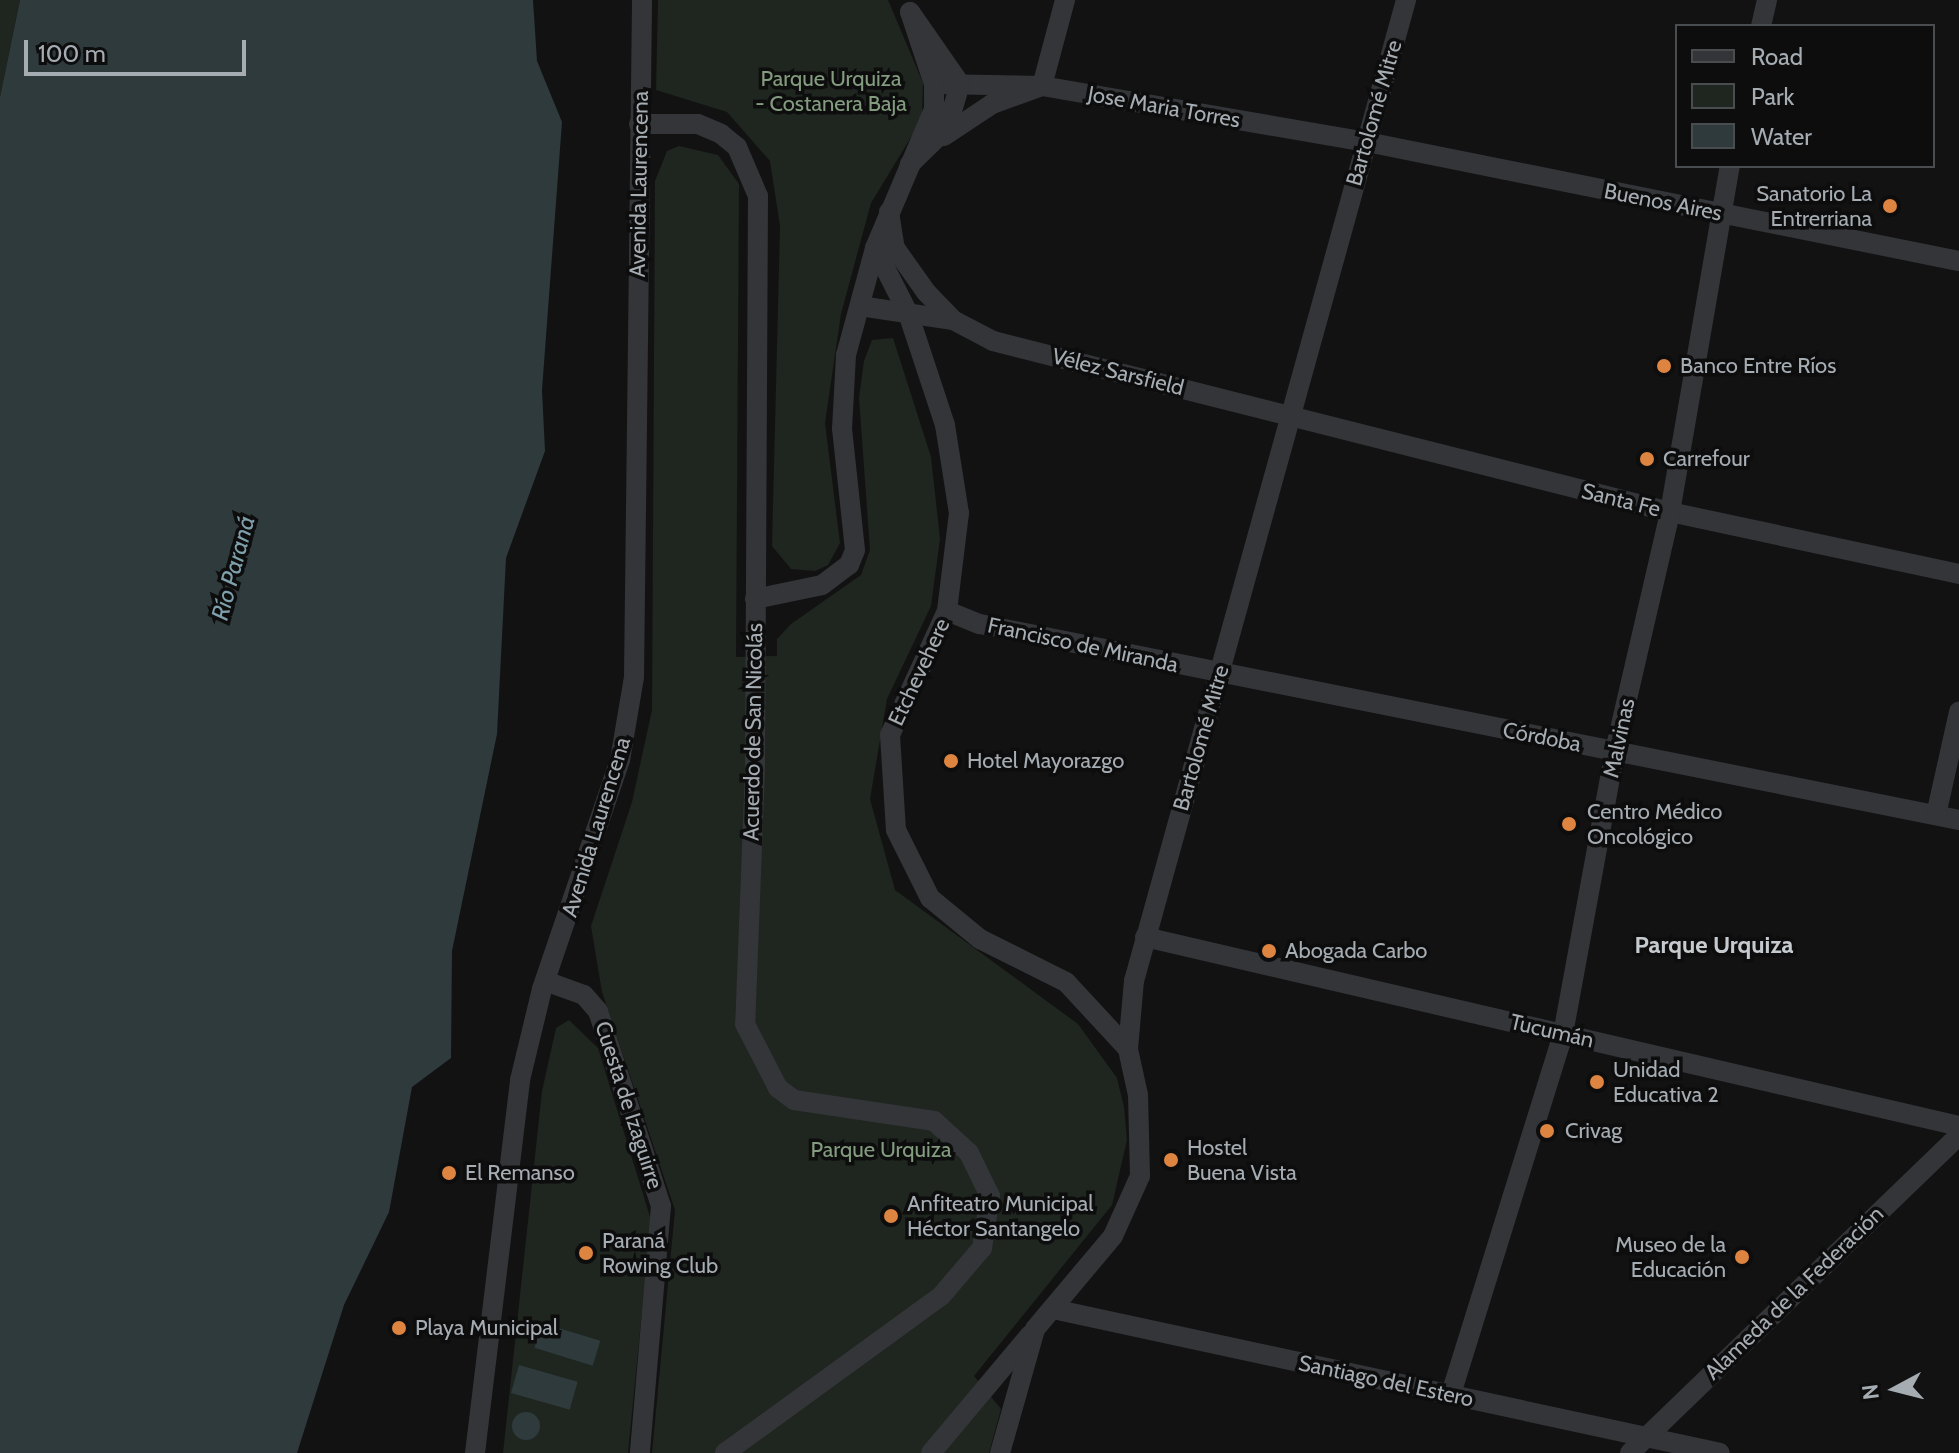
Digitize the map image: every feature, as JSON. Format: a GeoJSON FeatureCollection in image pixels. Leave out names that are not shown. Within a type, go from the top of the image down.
{"type":"FeatureCollection","features":[{"type":"Feature","properties":{"kind":"street","name":"Avenida Laurencena"},"geometry":{"type":"LineString","coordinates":[[475,1453],[518,1096],[545,981],[611,790],[634,677],[642,0]]}},
{"type":"Feature","properties":{"kind":"street"},"geometry":{"type":"LineString","coordinates":[[910,164],[936,141],[992,104],[1042,86],[1065,0]]}},
{"type":"Feature","properties":{"kind":"street","name":"Bartolomé Mitre"},"geometry":{"type":"LineString","coordinates":[[1000,1453],[1035,1329],[1113,1236],[1140,1176],[1138,1095],[1128,1049],[1145,937],[1220,673],[1286,413],[1406,0]]}},
{"type":"Feature","properties":{"kind":"street"},"geometry":{"type":"LineString","coordinates":[[1761,24],[1767,0]]}},
{"type":"Feature","properties":{"kind":"street"},"geometry":{"type":"LineString","coordinates":[[755,599],[822,585],[849,565],[855,550],[841,389],[875,248],[910,164],[929,129],[934,84],[908,6]]}},
{"type":"Feature","properties":{"kind":"street"},"geometry":{"type":"LineString","coordinates":[[908,6],[960,84]]}},
{"type":"Feature","properties":{"kind":"street"},"geometry":{"type":"LineString","coordinates":[[934,84],[960,84]]}},
{"type":"Feature","properties":{"kind":"street"},"geometry":{"type":"LineString","coordinates":[[936,141],[960,84]]}},
{"type":"Feature","properties":{"kind":"street","name":"Jose Maria Torres"},"geometry":{"type":"LineString","coordinates":[[960,84],[1042,86],[1367,142]]}},
{"type":"Feature","properties":{"kind":"street","name":"Acuerdo de San Nicolás"},"geometry":{"type":"LineString","coordinates":[[639,124],[698,124],[721,134],[737,147],[758,196],[755,599],[745,1024],[778,1088],[794,1100],[903,1113],[954,1134],[990,1196],[989,1223],[973,1263],[941,1296],[725,1453]]}},
{"type":"Feature","properties":{"kind":"street","name":"Buenos Aires"},"geometry":{"type":"LineString","coordinates":[[1367,142],[1959,261]]}},
{"type":"Feature","properties":{"kind":"street","name":"Malvinas"},"geometry":{"type":"LineString","coordinates":[[1451,1394],[1563,1034],[1615,751],[1670,512],[1719,214],[1730,168]]}},
{"type":"Feature","properties":{"kind":"street","name":"Vélez Sarsfield"},"geometry":{"type":"LineString","coordinates":[[889,212],[895,248],[953,320]]}},
{"type":"Feature","properties":{"kind":"street","name":"Etchevehere"},"geometry":{"type":"LineString","coordinates":[[875,248],[908,313],[954,462],[959,513],[947,611],[890,735],[890,801],[907,858],[930,898],[955,921],[1066,982],[1128,1049]]}},
{"type":"Feature","properties":{"kind":"street","name":"Vélez Sarsfield"},"geometry":{"type":"LineString","coordinates":[[860,306],[953,320],[993,341],[1286,413]]}},
{"type":"Feature","properties":{"kind":"street","name":"Santa Fe"},"geometry":{"type":"LineString","coordinates":[[1286,413],[1670,512],[1959,574]]}},
{"type":"Feature","properties":{"kind":"street","name":"Francisco de Miranda"},"geometry":{"type":"LineString","coordinates":[[947,611],[1220,673]]}},
{"type":"Feature","properties":{"kind":"street","name":"Córdoba"},"geometry":{"type":"LineString","coordinates":[[1220,673],[1959,820]]}},
{"type":"Feature","properties":{"kind":"street"},"geometry":{"type":"LineString","coordinates":[[1936,815],[1959,712]]}},
{"type":"Feature","properties":{"kind":"street","name":"Tucumán"},"geometry":{"type":"LineString","coordinates":[[1145,937],[1959,1126]]}},
{"type":"Feature","properties":{"kind":"street","name":"Cuesta de Izaguirre"},"geometry":{"type":"LineString","coordinates":[[545,981],[584,995],[598,1011],[661,1206],[640,1453]]}},
{"type":"Feature","properties":{"kind":"street","name":"Alameda de la Federación"},"geometry":{"type":"LineString","coordinates":[[1630,1453],[1959,1135]]}},
{"type":"Feature","properties":{"kind":"street","name":"Santiago del Estero"},"geometry":{"type":"LineString","coordinates":[[1053,1309],[1720,1453]]}},
{"type":"Feature","properties":{"kind":"street"},"geometry":{"type":"LineString","coordinates":[[931,1453],[1035,1329]]}},
{"type":"Feature","properties":{"kind":"green space"},"geometry":{"type":"Polygon","coordinates":[[[0,0],[20,0],[0,97],[0,0]]]}},
{"type":"Feature","properties":{"kind":"green space","name":"Parque Urquiza - Costanera Baja"},"geometry":{"type":"Polygon","coordinates":[[[658,0],[888,0],[923,83],[922,119],[871,203],[841,314],[825,423],[840,543],[828,565],[815,571],[791,569],[772,546],[780,226],[770,161],[727,112],[656,90],[658,0]]]}},
{"type":"Feature","properties":{"kind":"green space","name":"Parque Urquiza"},"geometry":{"type":"Polygon","coordinates":[[[679,146],[718,155],[739,184],[736,657],[777,656],[777,639],[791,624],[861,575],[870,550],[859,398],[864,361],[872,340],[893,338],[931,457],[940,539],[931,606],[887,699],[870,799],[895,890],[1078,1024],[1117,1078],[1124,1107],[1127,1140],[1112,1205],[974,1376],[1001,1409],[989,1453],[652,1453],[675,1210],[602,992],[591,926],[632,802],[652,710],[655,181],[667,151],[679,146]]]}},
{"type":"Feature","properties":{"kind":"green space","name":"Paraná Rowing Club"},"geometry":{"type":"Polygon","coordinates":[[[569,1020],[598,1048],[651,1220],[628,1453],[503,1453],[542,1091],[556,1028],[569,1020]]]}},
{"type":"Feature","properties":{"kind":"water","name":"Río Paraná"},"geometry":{"type":"Polygon","coordinates":[[[20,0],[533,0],[537,61],[562,122],[542,390],[545,451],[506,558],[497,734],[452,951],[451,1058],[412,1087],[389,1212],[344,1305],[297,1453],[0,1453],[0,97],[20,0]]]}},
{"type":"Feature","properties":{"kind":"water"},"geometry":{"type":"Polygon","coordinates":[[[542,1323],[600,1341],[593,1366],[534,1348],[542,1323]]]}},
{"type":"Feature","properties":{"kind":"water"},"geometry":{"type":"Polygon","coordinates":[[[519,1365],[578,1382],[570,1410],[511,1393],[519,1365]]]}},
{"type":"Feature","properties":{"kind":"water"},"geometry":{"type":"Polygon","coordinates":[[[526,1412],[536,1416],[540,1426],[536,1436],[526,1440],[516,1436],[512,1426],[516,1416],[526,1412]]]}},
{"type":"Feature","properties":{"kind":"place","name":"Sanatorio La Entrerriana"},"geometry":{"type":"Point","coordinates":[1890,206]}},
{"type":"Feature","properties":{"kind":"place","name":"Banco Entre Ríos"},"geometry":{"type":"Point","coordinates":[1664,366]}},
{"type":"Feature","properties":{"kind":"place","name":"Carrefour"},"geometry":{"type":"Point","coordinates":[1647,459]}},
{"type":"Feature","properties":{"kind":"place","name":"Hotel Mayorazgo"},"geometry":{"type":"Point","coordinates":[951,761]}},
{"type":"Feature","properties":{"kind":"place","name":"Centro Médico Oncológico"},"geometry":{"type":"Point","coordinates":[1569,824]}},
{"type":"Feature","properties":{"kind":"place","name":"Abogada Carbo"},"geometry":{"type":"Point","coordinates":[1269,951]}},
{"type":"Feature","properties":{"kind":"place","name":"Unidad Educativa 2"},"geometry":{"type":"Point","coordinates":[1597,1082]}},
{"type":"Feature","properties":{"kind":"place","name":"Crivag"},"geometry":{"type":"Point","coordinates":[1547,1131]}},
{"type":"Feature","properties":{"kind":"place","name":"Hostel Buena Vista"},"geometry":{"type":"Point","coordinates":[1171,1160]}},
{"type":"Feature","properties":{"kind":"place","name":"El Remanso"},"geometry":{"type":"Point","coordinates":[449,1173]}},
{"type":"Feature","properties":{"kind":"place","name":"Anfiteatro Municipal Héctor Santangelo"},"geometry":{"type":"Point","coordinates":[891,1216]}},
{"type":"Feature","properties":{"kind":"place","name":"Paraná Rowing Club"},"geometry":{"type":"Point","coordinates":[586,1253]}},
{"type":"Feature","properties":{"kind":"place","name":"Museo de la Educación"},"geometry":{"type":"Point","coordinates":[1742,1257]}},
{"type":"Feature","properties":{"kind":"place","name":"Playa Municipal"},"geometry":{"type":"Point","coordinates":[399,1328]}},
{"type":"Feature","properties":{"kind":"district","name":"Parque Urquiza"},"geometry":{"type":"Point","coordinates":[1714,945]}}]}
